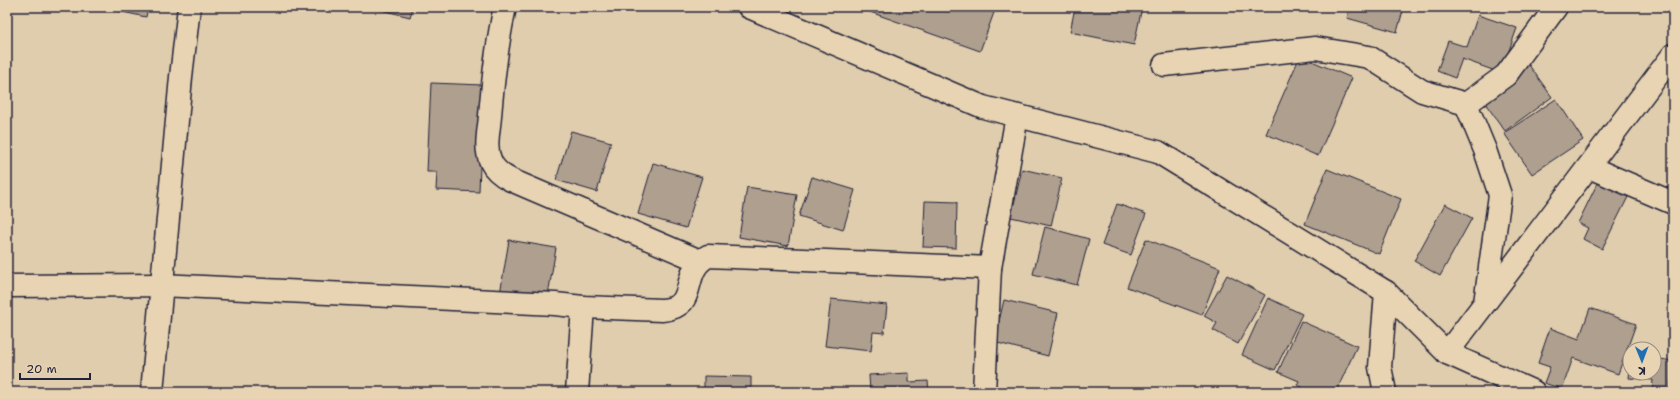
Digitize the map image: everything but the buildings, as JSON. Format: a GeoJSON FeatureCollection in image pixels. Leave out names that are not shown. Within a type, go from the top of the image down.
{"type":"FeatureCollection","features":[{"type":"Feature","properties":{"kind":"street"},"geometry":{"type":"LineString","coordinates":[[152,392],[180,77],[190,7]]}},
{"type":"Feature","properties":{"kind":"street"},"geometry":{"type":"LineString","coordinates":[[505,7],[494,69],[487,147],[491,162],[495,169],[511,180],[700,261]]}},
{"type":"Feature","properties":{"kind":"street"},"geometry":{"type":"LineString","coordinates":[[749,7],[983,107],[1158,152],[1386,292],[1447,353],[1534,392]]}},
{"type":"Feature","properties":{"kind":"street"},"geometry":{"type":"LineString","coordinates":[[1466,104],[1506,75],[1556,7]]}},
{"type":"Feature","properties":{"kind":"street"},"geometry":{"type":"LineString","coordinates":[[1164,65],[1316,48],[1369,57],[1422,91],[1466,104]]}},
{"type":"Feature","properties":{"kind":"street"},"geometry":{"type":"LineString","coordinates":[[1447,353],[1673,55]]}},
{"type":"Feature","properties":{"kind":"street"},"geometry":{"type":"LineString","coordinates":[[1466,104],[1485,150],[1500,195],[1485,303]]}},
{"type":"Feature","properties":{"kind":"street"},"geometry":{"type":"LineString","coordinates":[[984,392],[990,268],[1017,116]]}},
{"type":"Feature","properties":{"kind":"street"},"geometry":{"type":"LineString","coordinates":[[1589,167],[1673,203]]}},
{"type":"Feature","properties":{"kind":"street"},"geometry":{"type":"LineString","coordinates":[[7,286],[161,285],[556,304],[584,307],[671,309],[678,306],[684,300],[694,268],[700,261],[708,256],[990,268]]}},
{"type":"Feature","properties":{"kind":"street"},"geometry":{"type":"LineString","coordinates":[[1385,392],[1380,368],[1386,292]]}},
{"type":"Feature","properties":{"kind":"street"},"geometry":{"type":"LineString","coordinates":[[577,392],[584,307]]}}]}
